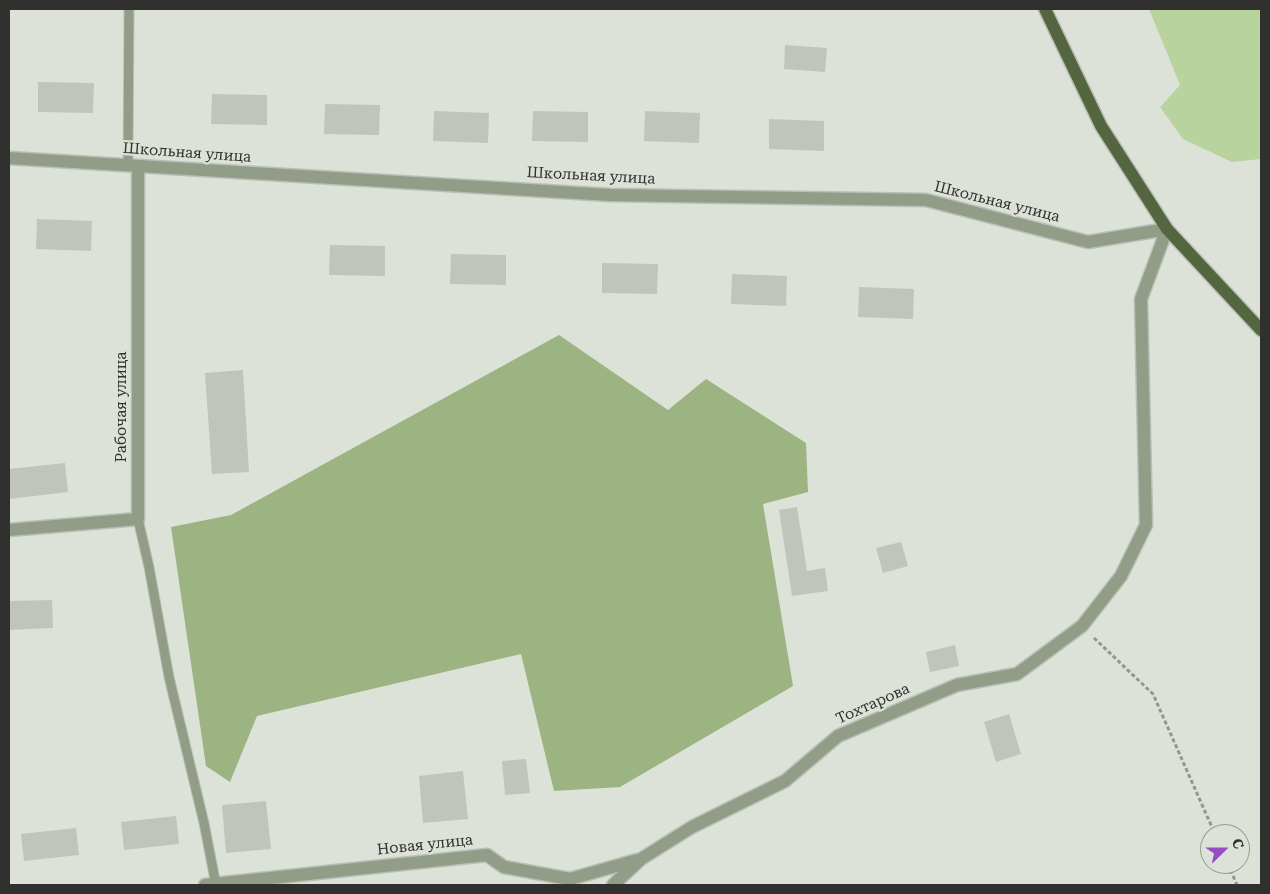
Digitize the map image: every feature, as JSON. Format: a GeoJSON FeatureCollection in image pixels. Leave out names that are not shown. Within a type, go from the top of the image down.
{"type":"FeatureCollection","features":[{"type":"Feature","properties":{"kind":"main road"},"geometry":{"type":"LineString","coordinates":[[1045,9],[1101,126],[1167,229],[1261,330]]}},
{"type":"Feature","properties":{"kind":"street","name":"Школьная улица"},"geometry":{"type":"LineString","coordinates":[[9,158],[610,195],[926,200],[1088,242],[1167,229]]}},
{"type":"Feature","properties":{"kind":"street","name":"Рабочая улица"},"geometry":{"type":"LineString","coordinates":[[133,166],[138,519]]}},
{"type":"Feature","properties":{"kind":"street","name":"Тохтарова"},"geometry":{"type":"LineString","coordinates":[[613,885],[641,859],[692,827],[786,781],[838,736],[957,685],[1017,674],[1082,626],[1121,576],[1146,525],[1141,299],[1167,229]]}},
{"type":"Feature","properties":{"kind":"street"},"geometry":{"type":"LineString","coordinates":[[9,530],[138,519]]}},
{"type":"Feature","properties":{"kind":"street","name":"Новая улица"},"geometry":{"type":"LineString","coordinates":[[210,885],[487,855],[504,867],[570,879],[641,859]]}},
{"type":"Feature","properties":{"kind":"lane"},"geometry":{"type":"LineString","coordinates":[[129,9],[133,166]]}},
{"type":"Feature","properties":{"kind":"lane"},"geometry":{"type":"LineString","coordinates":[[138,519],[149,567],[169,677],[204,822],[210,885]]}},
{"type":"Feature","properties":{"kind":"path"},"geometry":{"type":"LineString","coordinates":[[1082,626],[1153,694],[1211,824]]}},
{"type":"Feature","properties":{"kind":"shaded area"},"geometry":{"type":"Polygon","coordinates":[[[1149,9],[1261,9],[1261,159],[1232,162],[1183,139],[1160,107],[1180,85],[1149,9]]]}},
{"type":"Feature","properties":{"kind":"shaded area"},"geometry":{"type":"Polygon","coordinates":[[[559,335],[668,410],[706,379],[806,443],[808,492],[763,504],[793,686],[620,787],[554,791],[521,654],[257,716],[230,782],[206,766],[171,527],[231,515],[559,335]]]}},
{"type":"Feature","properties":{"kind":"building"},"geometry":{"type":"Polygon","coordinates":[[[785,45],[827,48],[825,72],[784,69],[785,45]]]}},
{"type":"Feature","properties":{"kind":"building"},"geometry":{"type":"Polygon","coordinates":[[[38,82],[94,83],[93,113],[38,112],[38,82]]]}},
{"type":"Feature","properties":{"kind":"building"},"geometry":{"type":"Polygon","coordinates":[[[212,94],[267,95],[267,125],[211,124],[212,94]]]}},
{"type":"Feature","properties":{"kind":"building"},"geometry":{"type":"Polygon","coordinates":[[[325,104],[380,105],[379,135],[324,134],[325,104]]]}},
{"type":"Feature","properties":{"kind":"building"},"geometry":{"type":"Polygon","coordinates":[[[434,111],[489,113],[488,143],[433,141],[434,111]]]}},
{"type":"Feature","properties":{"kind":"building"},"geometry":{"type":"Polygon","coordinates":[[[533,111],[588,112],[588,142],[532,141],[533,111]]]}},
{"type":"Feature","properties":{"kind":"building"},"geometry":{"type":"Polygon","coordinates":[[[645,111],[700,113],[699,143],[644,141],[645,111]]]}},
{"type":"Feature","properties":{"kind":"building"},"geometry":{"type":"Polygon","coordinates":[[[769,119],[824,121],[824,151],[769,149],[769,119]]]}},
{"type":"Feature","properties":{"kind":"building"},"geometry":{"type":"Polygon","coordinates":[[[37,219],[92,221],[91,251],[36,249],[37,219]]]}},
{"type":"Feature","properties":{"kind":"building"},"geometry":{"type":"Polygon","coordinates":[[[330,245],[385,246],[385,276],[329,275],[330,245]]]}},
{"type":"Feature","properties":{"kind":"building"},"geometry":{"type":"Polygon","coordinates":[[[451,254],[506,255],[506,285],[450,284],[451,254]]]}},
{"type":"Feature","properties":{"kind":"building"},"geometry":{"type":"Polygon","coordinates":[[[602,263],[658,264],[657,294],[602,293],[602,263]]]}},
{"type":"Feature","properties":{"kind":"building"},"geometry":{"type":"Polygon","coordinates":[[[732,274],[787,276],[786,306],[731,304],[732,274]]]}},
{"type":"Feature","properties":{"kind":"building"},"geometry":{"type":"Polygon","coordinates":[[[859,287],[914,289],[913,319],[858,317],[859,287]]]}},
{"type":"Feature","properties":{"kind":"building"},"geometry":{"type":"Polygon","coordinates":[[[243,370],[249,472],[212,474],[205,373],[243,370]]]}},
{"type":"Feature","properties":{"kind":"building"},"geometry":{"type":"Polygon","coordinates":[[[65,463],[68,492],[9,499],[9,469],[65,463]]]}},
{"type":"Feature","properties":{"kind":"building"},"geometry":{"type":"Polygon","coordinates":[[[797,507],[807,571],[825,568],[828,591],[792,596],[779,510],[797,507]]]}},
{"type":"Feature","properties":{"kind":"building"},"geometry":{"type":"Polygon","coordinates":[[[901,542],[908,566],[883,573],[876,548],[901,542]]]}},
{"type":"Feature","properties":{"kind":"building"},"geometry":{"type":"Polygon","coordinates":[[[52,600],[53,628],[9,630],[9,601],[52,600]]]}},
{"type":"Feature","properties":{"kind":"building"},"geometry":{"type":"Polygon","coordinates":[[[955,645],[959,666],[930,672],[926,652],[955,645]]]}},
{"type":"Feature","properties":{"kind":"building"},"geometry":{"type":"Polygon","coordinates":[[[1009,714],[1021,754],[996,762],[984,722],[1009,714]]]}},
{"type":"Feature","properties":{"kind":"building"},"geometry":{"type":"Polygon","coordinates":[[[526,759],[530,793],[505,795],[502,761],[526,759]]]}},
{"type":"Feature","properties":{"kind":"building"},"geometry":{"type":"Polygon","coordinates":[[[463,771],[468,819],[423,823],[419,776],[463,771]]]}},
{"type":"Feature","properties":{"kind":"building"},"geometry":{"type":"Polygon","coordinates":[[[266,801],[271,849],[226,853],[222,805],[266,801]]]}},
{"type":"Feature","properties":{"kind":"building"},"geometry":{"type":"Polygon","coordinates":[[[176,816],[179,844],[124,850],[121,822],[176,816]]]}},
{"type":"Feature","properties":{"kind":"building"},"geometry":{"type":"Polygon","coordinates":[[[76,828],[79,855],[24,861],[21,834],[76,828]]]}}]}
